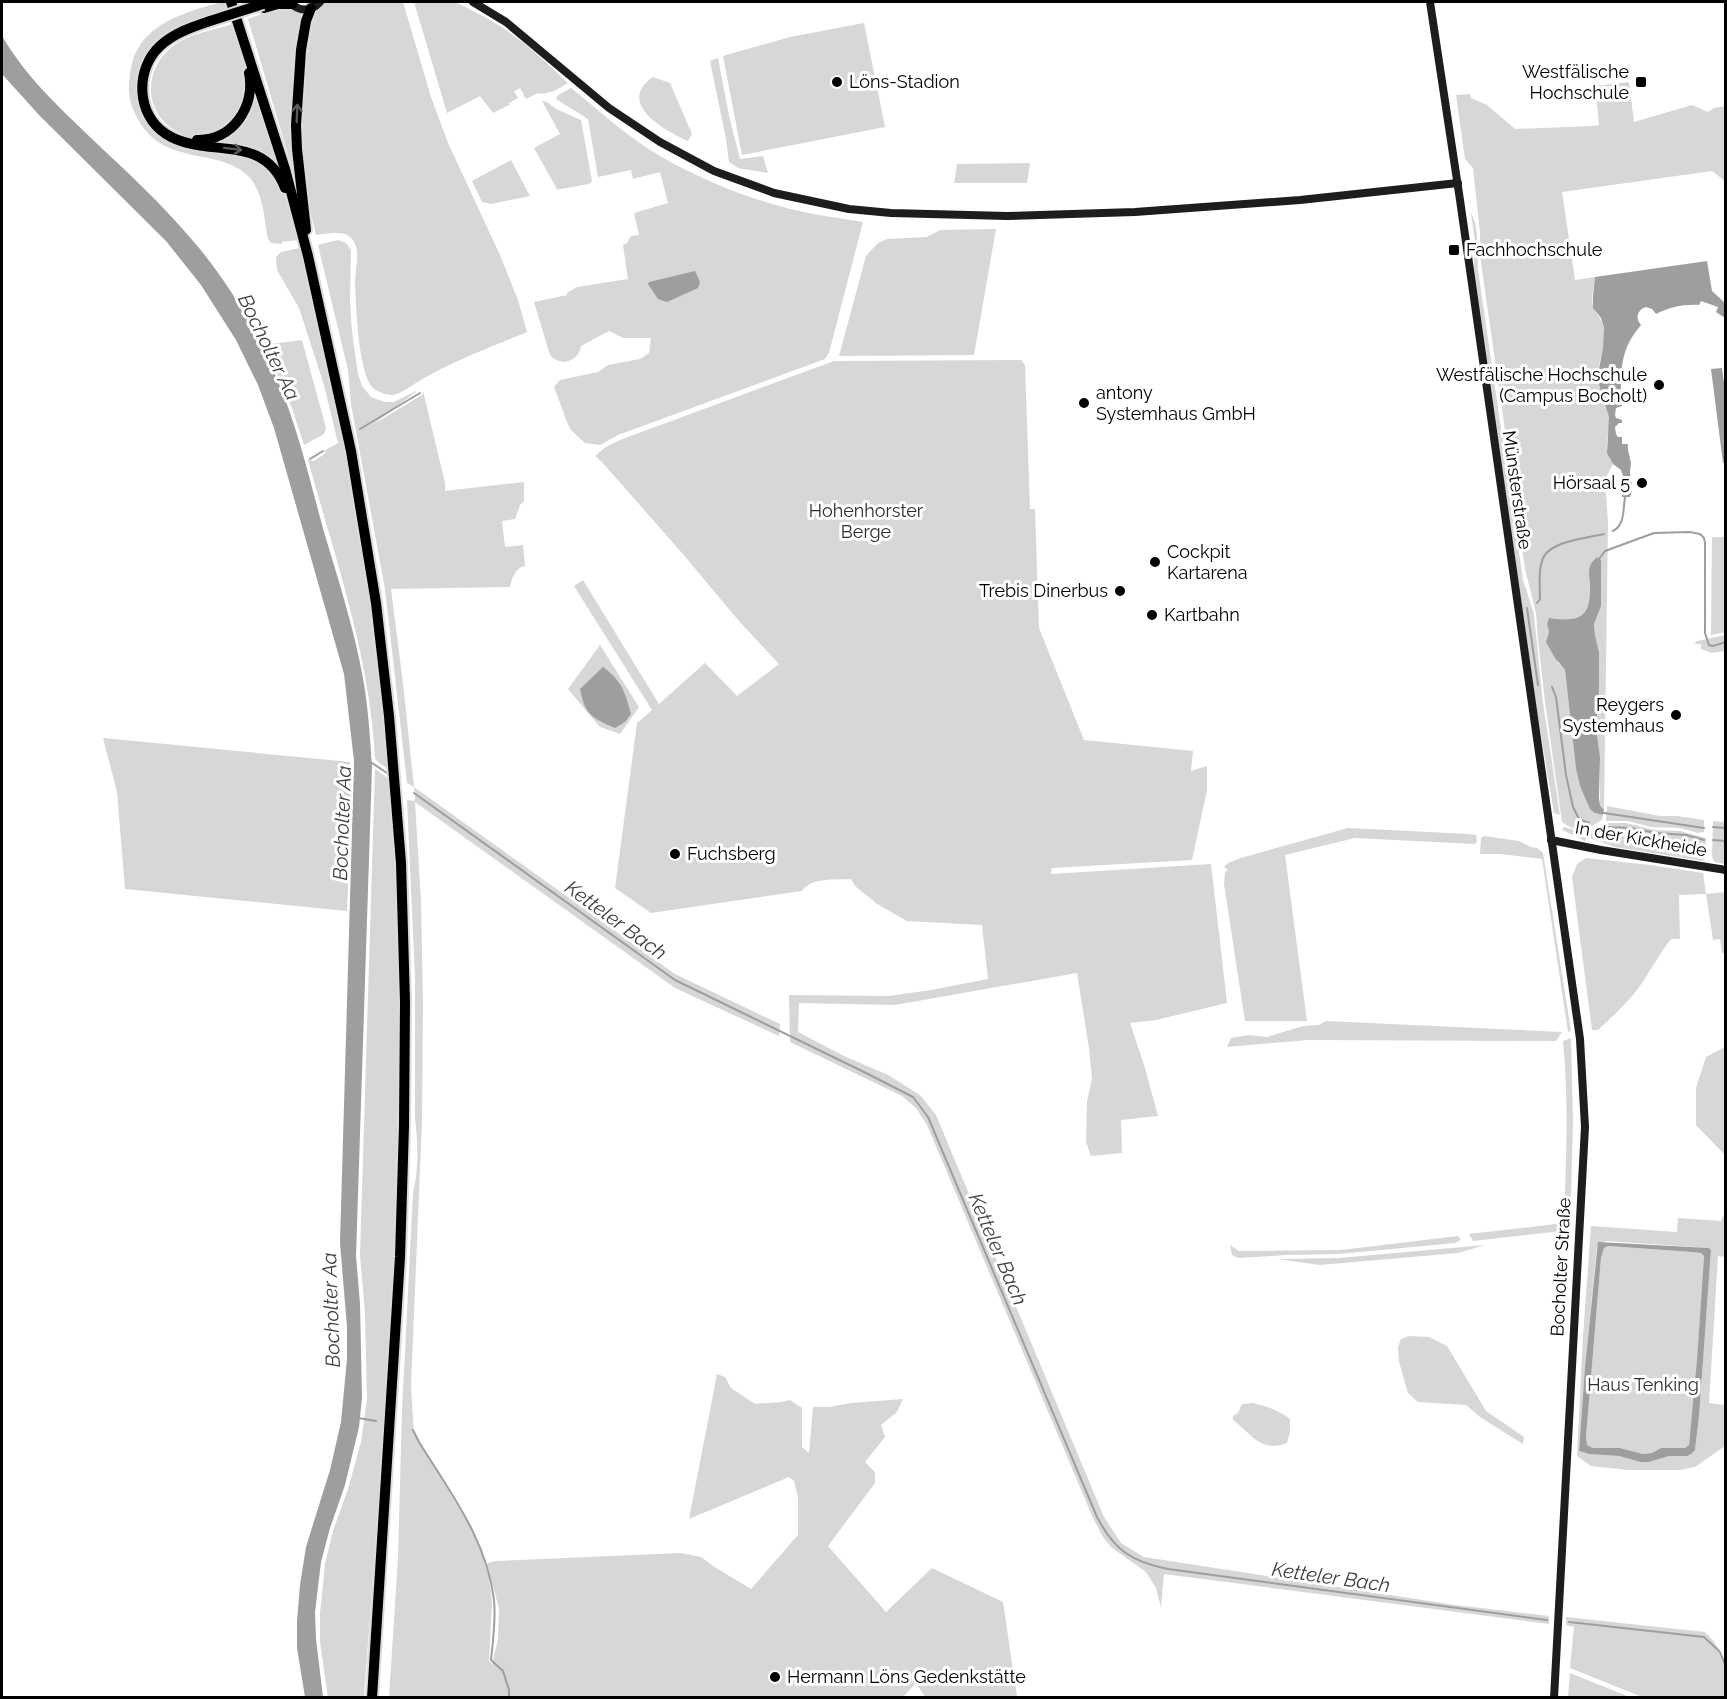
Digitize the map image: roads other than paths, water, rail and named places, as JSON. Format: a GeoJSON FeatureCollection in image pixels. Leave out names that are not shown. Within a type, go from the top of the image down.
{"type":"FeatureCollection","features":[{"type":"Feature","properties":{"kind":"highway"},"geometry":{"type":"LineString","coordinates":[[231,2],[285,169],[308,256],[351,451],[376,603],[389,716],[401,863],[405,1013],[404,1126],[400,1257],[372,1698]]}},
{"type":"Feature","properties":{"kind":"highway"},"geometry":{"type":"LineString","coordinates":[[237,2],[290,168],[328,316],[345,396],[381,602],[394,712],[406,863],[411,1001],[411,1126],[378,1698]]}},
{"type":"Feature","properties":{"kind":"highway"},"geometry":{"type":"LineString","coordinates":[[238,24],[251,81],[250,96],[245,111],[238,122],[214,138],[189,139],[173,134],[158,123],[151,110],[147,94],[150,69],[155,59],[177,39],[211,23],[265,4],[291,3]]}},
{"type":"Feature","properties":{"kind":"highway"},"geometry":{"type":"LineString","coordinates":[[307,234],[297,148],[297,116],[301,50],[306,21],[315,5]]}},
{"type":"Feature","properties":{"kind":"highway"},"geometry":{"type":"LineString","coordinates":[[211,23],[190,27],[175,35],[151,56],[144,71],[142,85],[143,100],[148,114],[155,125],[178,140],[245,151],[273,166],[288,196],[308,256]]}},
{"type":"Feature","properties":{"kind":"main road"},"geometry":{"type":"LineString","coordinates":[[473,2],[506,22],[609,108],[660,142],[714,171],[774,193],[849,209],[891,213],[1007,216],[1135,212],[1300,200],[1458,183]]}},
{"type":"Feature","properties":{"kind":"main road","name":"Münsterstraße"},"geometry":{"type":"LineString","coordinates":[[1430,2],[1458,183],[1551,840]]}},
{"type":"Feature","properties":{"kind":"main road"},"geometry":{"type":"LineString","coordinates":[[291,3],[301,9],[315,5]]}},
{"type":"Feature","properties":{"kind":"main road","name":"In der Kickheide"},"geometry":{"type":"LineString","coordinates":[[1551,840],[1725,870]]}},
{"type":"Feature","properties":{"kind":"main road","name":"Bocholter Straße"},"geometry":{"type":"LineString","coordinates":[[1551,840],[1580,1039],[1585,1127],[1554,1698]]}},
{"type":"Feature","properties":{"kind":"waterway"},"geometry":{"type":"LineString","coordinates":[[360,429],[420,393]]}},
{"type":"Feature","properties":{"kind":"waterway"},"geometry":{"type":"LineString","coordinates":[[310,459],[323,451]]}},
{"type":"Feature","properties":{"kind":"waterway"},"geometry":{"type":"LineString","coordinates":[[1613,531],[1622,521],[1625,497]]}},
{"type":"Feature","properties":{"kind":"waterway"},"geometry":{"type":"LineString","coordinates":[[1599,559],[1605,551],[1654,533],[1700,534],[1705,543],[1705,633],[1709,645],[1726,642]]}},
{"type":"Feature","properties":{"kind":"waterway"},"geometry":{"type":"LineString","coordinates":[[1537,603],[1540,599],[1541,565],[1545,554],[1559,545],[1604,534]]}},
{"type":"Feature","properties":{"kind":"waterway"},"geometry":{"type":"LineString","coordinates":[[1527,608],[1538,685]]}},
{"type":"Feature","properties":{"kind":"waterway"},"geometry":{"type":"LineString","coordinates":[[1552,687],[1556,697],[1566,775],[1573,807],[1579,819],[1589,823]]}},
{"type":"Feature","properties":{"kind":"waterway"},"geometry":{"type":"LineString","coordinates":[[369,761],[387,773]]}},
{"type":"Feature","properties":{"kind":"waterway","name":"Ketteler Bach"},"geometry":{"type":"LineString","coordinates":[[414,793],[675,980],[913,1097],[928,1117],[1097,1517],[1110,1538],[1125,1553],[1144,1563],[1168,1569],[1547,1620]]}},
{"type":"Feature","properties":{"kind":"waterway"},"geometry":{"type":"LineString","coordinates":[[1604,813],[1704,828]]}},
{"type":"Feature","properties":{"kind":"waterway"},"geometry":{"type":"LineString","coordinates":[[1605,827],[1686,835],[1704,840]]}},
{"type":"Feature","properties":{"kind":"waterway"},"geometry":{"type":"LineString","coordinates":[[1713,827],[1726,828]]}},
{"type":"Feature","properties":{"kind":"waterway"},"geometry":{"type":"LineString","coordinates":[[1713,840],[1726,841]]}},
{"type":"Feature","properties":{"kind":"waterway"},"geometry":{"type":"LineString","coordinates":[[358,1418],[376,1421]]}},
{"type":"Feature","properties":{"kind":"waterway"},"geometry":{"type":"LineString","coordinates":[[413,1430],[466,1517],[484,1557],[494,1600],[491,1660],[503,1671],[509,1698]]}},
{"type":"Feature","properties":{"kind":"waterway","name":"Ketteler Bach"},"geometry":{"type":"LineString","coordinates":[[1569,1622],[1704,1637],[1720,1652],[1726,1667]]}},
{"type":"Feature","properties":{"kind":"place","name":"Löns-Stadion"},"geometry":{"type":"Point","coordinates":[837,82]}},
{"type":"Feature","properties":{"kind":"place","name":"Westfälische Hochschule"},"geometry":{"type":"Point","coordinates":[1641,82]}},
{"type":"Feature","properties":{"kind":"place","name":"Fachhochschule"},"geometry":{"type":"Point","coordinates":[1454,250]}},
{"type":"Feature","properties":{"kind":"place","name":"Westfälische Hochschule (Campus Bocholt)"},"geometry":{"type":"Point","coordinates":[1659,385]}},
{"type":"Feature","properties":{"kind":"place","name":"antony Systemhaus GmbH"},"geometry":{"type":"Point","coordinates":[1084,403]}},
{"type":"Feature","properties":{"kind":"place","name":"Hörsaal 5"},"geometry":{"type":"Point","coordinates":[1642,483]}},
{"type":"Feature","properties":{"kind":"place","name":"Cockpit Kartarena"},"geometry":{"type":"Point","coordinates":[1155,562]}},
{"type":"Feature","properties":{"kind":"place","name":"Trebis Dinerbus"},"geometry":{"type":"Point","coordinates":[1120,591]}},
{"type":"Feature","properties":{"kind":"place","name":"Kartbahn"},"geometry":{"type":"Point","coordinates":[1152,615]}},
{"type":"Feature","properties":{"kind":"place","name":"Reygers Systemhaus"},"geometry":{"type":"Point","coordinates":[1676,715]}},
{"type":"Feature","properties":{"kind":"place","name":"Fuchsberg"},"geometry":{"type":"Point","coordinates":[675,854]}},
{"type":"Feature","properties":{"kind":"place","name":"Hermann Löns Gedenkstätte"},"geometry":{"type":"Point","coordinates":[775,1677]}},
{"type":"Feature","properties":{"kind":"water label","name":"Bocholter Aa"},"geometry":{"type":"Point","coordinates":[269,347]}},
{"type":"Feature","properties":{"kind":"water label","name":"Bocholter Aa"},"geometry":{"type":"Point","coordinates":[342,823]}},
{"type":"Feature","properties":{"kind":"water label","name":"Bocholter Aa"},"geometry":{"type":"Point","coordinates":[331,1310]}},
{"type":"Feature","properties":{"kind":"park label","name":"Hohenhorster Berge"},"geometry":{"type":"Point","coordinates":[866,521]}},
{"type":"Feature","properties":{"kind":"park label","name":"Haus Tenking"},"geometry":{"type":"Point","coordinates":[1643,1385]}}]}
